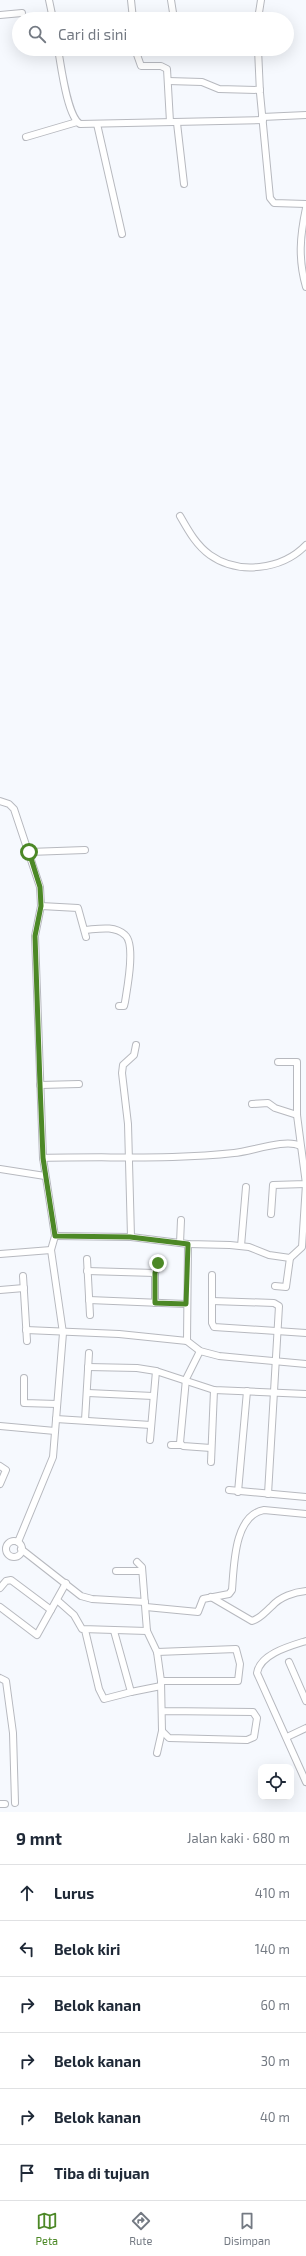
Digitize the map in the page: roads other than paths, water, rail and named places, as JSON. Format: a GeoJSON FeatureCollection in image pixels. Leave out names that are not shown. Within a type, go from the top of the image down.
{"type":"FeatureCollection","features":[{"type":"Feature","properties":{"kind":"street"},"geometry":{"type":"LineString","coordinates":[[49,0],[51,12]]}},
{"type":"Feature","properties":{"kind":"street"},"geometry":{"type":"LineString","coordinates":[[131,0],[132,12]]}},
{"type":"Feature","properties":{"kind":"street"},"geometry":{"type":"LineString","coordinates":[[171,0],[173,12]]}},
{"type":"Feature","properties":{"kind":"street"},"geometry":{"type":"LineString","coordinates":[[259,12],[261,0]]}},
{"type":"Feature","properties":{"kind":"street"},"geometry":{"type":"LineString","coordinates":[[0,15],[12,14]]}},
{"type":"Feature","properties":{"kind":"street"},"geometry":{"type":"LineString","coordinates":[[59,56],[70,106],[77,122],[81,125],[177,123],[306,115]]}},
{"type":"Feature","properties":{"kind":"street"},"geometry":{"type":"LineString","coordinates":[[137,56],[141,66],[166,68],[170,122]]}},
{"type":"Feature","properties":{"kind":"street"},"geometry":{"type":"LineString","coordinates":[[258,56],[270,198],[274,203],[306,204]]}},
{"type":"Feature","properties":{"kind":"street"},"geometry":{"type":"LineString","coordinates":[[168,81],[202,82],[219,89],[260,90]]}},
{"type":"Feature","properties":{"kind":"street"},"geometry":{"type":"LineString","coordinates":[[26,137],[77,122]]}},
{"type":"Feature","properties":{"kind":"street"},"geometry":{"type":"LineString","coordinates":[[177,123],[184,184]]}},
{"type":"Feature","properties":{"kind":"street"},"geometry":{"type":"LineString","coordinates":[[97,124],[122,234]]}},
{"type":"Feature","properties":{"kind":"street"},"geometry":{"type":"LineString","coordinates":[[306,208],[301,234],[300,256],[306,288]]}},
{"type":"Feature","properties":{"kind":"street"},"geometry":{"type":"LineString","coordinates":[[180,516],[203,549],[216,558],[233,564],[253,568],[267,567],[289,557],[306,545]]}},
{"type":"Feature","properties":{"kind":"street"},"geometry":{"type":"LineString","coordinates":[[0,801],[9,804],[14,809],[40,887],[41,906],[35,936],[43,1158],[55,1236],[51,1250],[63,1333],[53,1457],[18,1542]]}},
{"type":"Feature","properties":{"kind":"street"},"geometry":{"type":"LineString","coordinates":[[29,852],[85,850]]}},
{"type":"Feature","properties":{"kind":"street"},"geometry":{"type":"LineString","coordinates":[[41,906],[78,908],[86,933],[110,928],[125,935],[129,940],[129,977],[124,1006],[119,1006]]}},
{"type":"Feature","properties":{"kind":"street"},"geometry":{"type":"LineString","coordinates":[[130,1237],[130,1157],[122,1065],[134,1056],[136,1045]]}},
{"type":"Feature","properties":{"kind":"street"},"geometry":{"type":"LineString","coordinates":[[275,1286],[286,1287],[290,1258],[304,1245],[306,1184],[297,1115],[297,1062],[278,1062]]}},
{"type":"Feature","properties":{"kind":"street"},"geometry":{"type":"LineString","coordinates":[[40,1085],[79,1084]]}},
{"type":"Feature","properties":{"kind":"street"},"geometry":{"type":"LineString","coordinates":[[252,1104],[268,1103],[275,1108],[297,1115]]}},
{"type":"Feature","properties":{"kind":"street"},"geometry":{"type":"LineString","coordinates":[[43,1158],[203,1156],[236,1153],[282,1144],[294,1143],[300,1146]]}},
{"type":"Feature","properties":{"kind":"street"},"geometry":{"type":"LineString","coordinates":[[0,1169],[45,1176]]}},
{"type":"Feature","properties":{"kind":"street"},"geometry":{"type":"LineString","coordinates":[[271,1214],[273,1185],[306,1184]]}},
{"type":"Feature","properties":{"kind":"street"},"geometry":{"type":"LineString","coordinates":[[241,1246],[246,1188]]}},
{"type":"Feature","properties":{"kind":"street"},"geometry":{"type":"LineString","coordinates":[[180,1243],[181,1220]]}},
{"type":"Feature","properties":{"kind":"street"},"geometry":{"type":"LineString","coordinates":[[55,1236],[130,1237],[188,1244],[241,1246],[250,1247],[269,1255],[290,1258]]}},
{"type":"Feature","properties":{"kind":"street"},"geometry":{"type":"LineString","coordinates":[[187,1341],[186,1304],[188,1244]]}},
{"type":"Feature","properties":{"kind":"street"},"geometry":{"type":"LineString","coordinates":[[0,1254],[51,1250]]}},
{"type":"Feature","properties":{"kind":"street"},"geometry":{"type":"LineString","coordinates":[[87,1259],[90,1315]]}},
{"type":"Feature","properties":{"kind":"street"},"geometry":{"type":"LineString","coordinates":[[155,1303],[155,1273],[158,1263]]}},
{"type":"Feature","properties":{"kind":"street"},"geometry":{"type":"LineString","coordinates":[[87,1271],[155,1273]]}},
{"type":"Feature","properties":{"kind":"street"},"geometry":{"type":"LineString","coordinates":[[23,1276],[27,1341]]}},
{"type":"Feature","properties":{"kind":"street"},"geometry":{"type":"LineString","coordinates":[[212,1276],[212,1322],[214,1327],[306,1332]]}},
{"type":"Feature","properties":{"kind":"street"},"geometry":{"type":"LineString","coordinates":[[0,1290],[24,1288]]}},
{"type":"Feature","properties":{"kind":"street"},"geometry":{"type":"LineString","coordinates":[[90,1300],[186,1304]]}},
{"type":"Feature","properties":{"kind":"street"},"geometry":{"type":"LineString","coordinates":[[212,1301],[277,1303],[279,1306],[268,1494]]}},
{"type":"Feature","properties":{"kind":"street"},"geometry":{"type":"LineString","coordinates":[[26,1330],[63,1333],[119,1334],[187,1341],[200,1351],[236,1359],[306,1364]]}},
{"type":"Feature","properties":{"kind":"street"},"geometry":{"type":"LineString","coordinates":[[181,1445],[186,1379],[200,1351]]}},
{"type":"Feature","properties":{"kind":"street"},"geometry":{"type":"LineString","coordinates":[[85,1420],[88,1393],[89,1353]]}},
{"type":"Feature","properties":{"kind":"street"},"geometry":{"type":"LineString","coordinates":[[88,1367],[137,1368],[156,1371],[186,1379],[214,1390],[306,1394]]}},
{"type":"Feature","properties":{"kind":"street"},"geometry":{"type":"LineString","coordinates":[[150,1440],[156,1371]]}},
{"type":"Feature","properties":{"kind":"street"},"geometry":{"type":"LineString","coordinates":[[24,1378],[24,1403],[57,1404]]}},
{"type":"Feature","properties":{"kind":"street"},"geometry":{"type":"LineString","coordinates":[[212,1462],[211,1448],[214,1390]]}},
{"type":"Feature","properties":{"kind":"street"},"geometry":{"type":"LineString","coordinates":[[238,1492],[247,1391]]}},
{"type":"Feature","properties":{"kind":"street"},"geometry":{"type":"LineString","coordinates":[[88,1393],[153,1396]]}},
{"type":"Feature","properties":{"kind":"street"},"geometry":{"type":"LineString","coordinates":[[56,1419],[151,1425]]}},
{"type":"Feature","properties":{"kind":"street"},"geometry":{"type":"LineString","coordinates":[[0,1426],[55,1431]]}},
{"type":"Feature","properties":{"kind":"street"},"geometry":{"type":"LineString","coordinates":[[171,1445],[211,1448]]}},
{"type":"Feature","properties":{"kind":"street"},"geometry":{"type":"LineString","coordinates":[[0,1466],[6,1470],[0,1484]]}},
{"type":"Feature","properties":{"kind":"street"},"geometry":{"type":"LineString","coordinates":[[229,1490],[306,1498]]}},
{"type":"Feature","properties":{"kind":"street"},"geometry":{"type":"LineString","coordinates":[[18,1542],[22,1549],[86,1598],[145,1604],[198,1612],[203,1599],[228,1594],[232,1590],[240,1531],[248,1519],[259,1511],[264,1510],[306,1514]]}},
{"type":"Feature","properties":{"kind":"street"},"geometry":{"type":"LineString","coordinates":[[18,1542],[10,1542],[3,1549],[12,1557],[18,1556],[22,1549]]}},
{"type":"Feature","properties":{"kind":"street"},"geometry":{"type":"LineString","coordinates":[[137,1562],[142,1567],[147,1631],[157,1652],[161,1684],[163,1711],[162,1731],[157,1753]]}},
{"type":"Feature","properties":{"kind":"street"},"geometry":{"type":"LineString","coordinates":[[116,1571],[142,1571]]}},
{"type":"Feature","properties":{"kind":"street"},"geometry":{"type":"LineString","coordinates":[[0,1588],[6,1580],[11,1580],[50,1610]]}},
{"type":"Feature","properties":{"kind":"street"},"geometry":{"type":"LineString","coordinates":[[0,1607],[35,1635],[39,1632],[66,1583]]}},
{"type":"Feature","properties":{"kind":"street"},"geometry":{"type":"LineString","coordinates":[[211,1597],[252,1621],[258,1619],[273,1604],[286,1596],[306,1591]]}},
{"type":"Feature","properties":{"kind":"street"},"geometry":{"type":"LineString","coordinates":[[58,1600],[74,1615],[80,1628],[85,1630],[147,1631]]}},
{"type":"Feature","properties":{"kind":"street"},"geometry":{"type":"LineString","coordinates":[[85,1630],[99,1689],[104,1699],[161,1684],[238,1681],[240,1664],[236,1649],[157,1652]]}},
{"type":"Feature","properties":{"kind":"street"},"geometry":{"type":"LineString","coordinates":[[114,1631],[131,1692]]}},
{"type":"Feature","properties":{"kind":"street"},"geometry":{"type":"LineString","coordinates":[[306,1641],[294,1644],[264,1659],[258,1666],[257,1673],[306,1782]]}},
{"type":"Feature","properties":{"kind":"street"},"geometry":{"type":"LineString","coordinates":[[289,1662],[306,1701]]}},
{"type":"Feature","properties":{"kind":"street"},"geometry":{"type":"LineString","coordinates":[[0,1678],[6,1679],[10,1700],[15,1803]]}},
{"type":"Feature","properties":{"kind":"street"},"geometry":{"type":"LineString","coordinates":[[162,1731],[169,1738],[251,1740],[254,1737],[257,1718],[255,1713],[250,1711],[163,1711]]}},
{"type":"Feature","properties":{"kind":"street"},"geometry":{"type":"LineString","coordinates":[[287,1738],[306,1728]]}}]}
